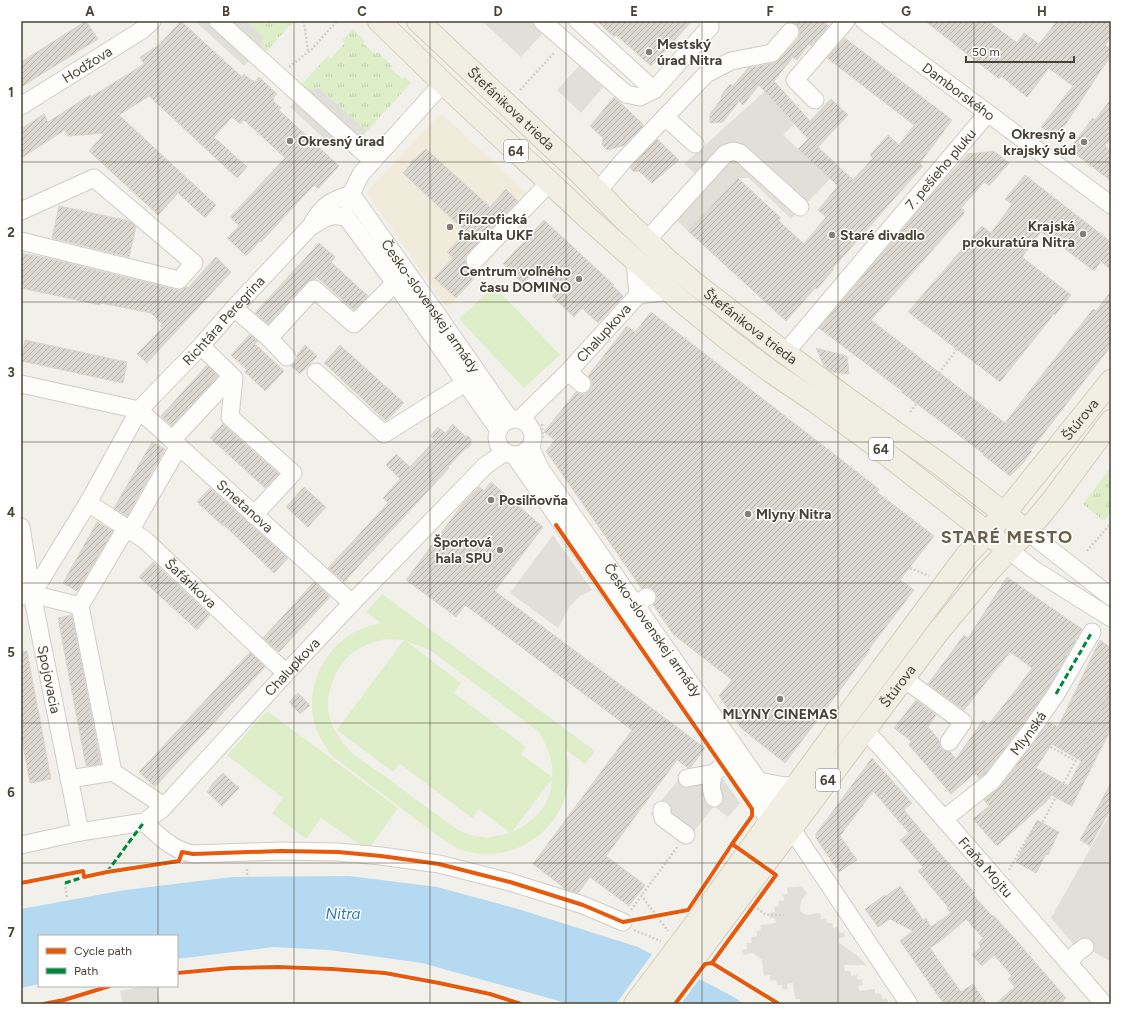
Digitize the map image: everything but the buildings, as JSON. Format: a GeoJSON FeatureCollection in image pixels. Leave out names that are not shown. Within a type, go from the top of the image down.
{"type":"FeatureCollection","features":[{"type":"Feature","properties":{"kind":"main road","name":"Štefánikova trieda"},"geometry":{"type":"LineString","coordinates":[[379,21],[443,83],[669,291],[730,341],[875,444],[987,533]]}},
{"type":"Feature","properties":{"kind":"main road","name":"Štefánikova trieda"},"geometry":{"type":"LineString","coordinates":[[418,21],[598,191],[667,260],[694,283],[785,353],[941,466],[1026,531]]}},
{"type":"Feature","properties":{"kind":"main road"},"geometry":{"type":"LineString","coordinates":[[443,83],[462,63]]}},
{"type":"Feature","properties":{"kind":"main road"},"geometry":{"type":"LineString","coordinates":[[770,370],[785,353]]}},
{"type":"Feature","properties":{"kind":"main road","name":"Štúrova"},"geometry":{"type":"LineString","coordinates":[[1004,514],[1111,381]]}},
{"type":"Feature","properties":{"kind":"main road","name":"Štúrova"},"geometry":{"type":"LineString","coordinates":[[675,946],[788,833],[938,632],[1052,501],[1111,421]]}},
{"type":"Feature","properties":{"kind":"main road","name":"64"},"geometry":{"type":"LineString","coordinates":[[1004,514],[987,533],[1009,550]]}},
{"type":"Feature","properties":{"kind":"main road","name":"Štúrova"},"geometry":{"type":"LineString","coordinates":[[675,946],[775,816],[966,556],[987,533]]}},
{"type":"Feature","properties":{"kind":"main road"},"geometry":{"type":"LineString","coordinates":[[775,816],[788,833]]}},
{"type":"Feature","properties":{"kind":"main road","name":"64"},"geometry":{"type":"LineString","coordinates":[[635,1004],[675,946]]}},
{"type":"Feature","properties":{"kind":"main road","name":"64"},"geometry":{"type":"LineString","coordinates":[[660,1004],[675,946]]}},
{"type":"Feature","properties":{"kind":"street","name":"Hodžova"},"geometry":{"type":"LineString","coordinates":[[21,106],[142,30],[152,21]]}},
{"type":"Feature","properties":{"kind":"street"},"geometry":{"type":"LineString","coordinates":[[218,21],[373,161]]}},
{"type":"Feature","properties":{"kind":"street"},"geometry":{"type":"LineString","coordinates":[[542,21],[626,94],[640,97],[654,90],[710,27],[708,21]]}},
{"type":"Feature","properties":{"kind":"street"},"geometry":{"type":"LineString","coordinates":[[578,21],[654,90]]}},
{"type":"Feature","properties":{"kind":"street"},"geometry":{"type":"LineString","coordinates":[[815,100],[794,80],[846,21]]}},
{"type":"Feature","properties":{"kind":"street","name":"Damborského"},"geometry":{"type":"LineString","coordinates":[[864,21],[1111,205]]}},
{"type":"Feature","properties":{"kind":"street"},"geometry":{"type":"LineString","coordinates":[[598,191],[623,161],[706,74],[731,61],[772,53],[790,32]]}},
{"type":"Feature","properties":{"kind":"street"},"geometry":{"type":"LineString","coordinates":[[347,218],[351,194],[361,174],[443,83]]}},
{"type":"Feature","properties":{"kind":"street","name":"7. pešieho pluku"},"geometry":{"type":"LineString","coordinates":[[785,353],[987,114]]}},
{"type":"Feature","properties":{"kind":"street"},"geometry":{"type":"LineString","coordinates":[[665,116],[695,144]]}},
{"type":"Feature","properties":{"kind":"street"},"geometry":{"type":"LineString","coordinates":[[647,240],[725,154],[733,151],[740,153],[800,207]]}},
{"type":"Feature","properties":{"kind":"street"},"geometry":{"type":"LineString","coordinates":[[21,211],[94,178],[194,262],[179,280],[21,241]]}},
{"type":"Feature","properties":{"kind":"street"},"geometry":{"type":"LineString","coordinates":[[475,260],[550,182]]}},
{"type":"Feature","properties":{"kind":"street"},"geometry":{"type":"LineString","coordinates":[[309,228],[319,212],[331,202],[351,194]]}},
{"type":"Feature","properties":{"kind":"street","name":"Česko-slovenskej armády"},"geometry":{"type":"LineString","coordinates":[[351,194],[436,313],[511,435],[622,585],[641,601],[759,781],[775,816]]}},
{"type":"Feature","properties":{"kind":"street","name":"Richtára Peregrina"},"geometry":{"type":"LineString","coordinates":[[27,595],[88,503],[139,410],[201,346],[234,308],[309,228],[325,218],[339,215],[347,218]]}},
{"type":"Feature","properties":{"kind":"street","name":"Česko-slovenskej armády"},"geometry":{"type":"LineString","coordinates":[[347,218],[395,282],[465,383],[511,435],[533,438],[530,447],[545,476],[622,585],[728,762],[775,816]]}},
{"type":"Feature","properties":{"kind":"street"},"geometry":{"type":"LineString","coordinates":[[635,260],[638,295]]}},
{"type":"Feature","properties":{"kind":"street"},"geometry":{"type":"LineString","coordinates":[[269,338],[314,289],[354,324],[395,282]]}},
{"type":"Feature","properties":{"kind":"street","name":"Chalupkova"},"geometry":{"type":"LineString","coordinates":[[21,845],[80,832],[144,822],[164,806],[352,603],[485,466],[546,393],[568,372],[638,295],[669,291]]}},
{"type":"Feature","properties":{"kind":"street"},"geometry":{"type":"LineString","coordinates":[[234,308],[269,338],[287,357]]}},
{"type":"Feature","properties":{"kind":"street"},"geometry":{"type":"LineString","coordinates":[[201,346],[234,378],[230,417],[293,473],[254,515]]}},
{"type":"Feature","properties":{"kind":"street"},"geometry":{"type":"LineString","coordinates":[[316,372],[384,434],[465,383]]}},
{"type":"Feature","properties":{"kind":"street"},"geometry":{"type":"LineString","coordinates":[[568,372],[582,384]]}},
{"type":"Feature","properties":{"kind":"street"},"geometry":{"type":"LineString","coordinates":[[113,772],[80,606],[128,529],[176,443],[227,381]]}},
{"type":"Feature","properties":{"kind":"street"},"geometry":{"type":"LineString","coordinates":[[21,384],[139,410]]}},
{"type":"Feature","properties":{"kind":"street","name":"Smetanova"},"geometry":{"type":"LineString","coordinates":[[139,410],[352,603]]}},
{"type":"Feature","properties":{"kind":"street","name":"Šafárikova"},"geometry":{"type":"LineString","coordinates":[[88,503],[145,540],[286,673]]}},
{"type":"Feature","properties":{"kind":"street","name":"Spojovacia"},"geometry":{"type":"LineString","coordinates":[[21,527],[27,595],[80,832]]}},
{"type":"Feature","properties":{"kind":"street","name":"Štefánikova trieda"},"geometry":{"type":"LineString","coordinates":[[1026,531],[1111,597]]}},
{"type":"Feature","properties":{"kind":"street"},"geometry":{"type":"LineString","coordinates":[[1009,550],[1033,569],[1111,618]]}},
{"type":"Feature","properties":{"kind":"street"},"geometry":{"type":"LineString","coordinates":[[27,595],[80,606]]}},
{"type":"Feature","properties":{"kind":"street","name":"Mlynská"},"geometry":{"type":"LineString","coordinates":[[944,819],[992,781],[1056,694],[1092,632]]}},
{"type":"Feature","properties":{"kind":"street"},"geometry":{"type":"LineString","coordinates":[[903,678],[963,722],[949,742]]}},
{"type":"Feature","properties":{"kind":"street","name":"Fraňa Mojtu"},"geometry":{"type":"LineString","coordinates":[[865,731],[944,819],[1104,1004]]}},
{"type":"Feature","properties":{"kind":"street"},"geometry":{"type":"LineString","coordinates":[[714,798],[711,791],[711,782],[714,774],[728,762]]}},
{"type":"Feature","properties":{"kind":"street"},"geometry":{"type":"LineString","coordinates":[[69,779],[113,772],[164,806]]}},
{"type":"Feature","properties":{"kind":"street"},"geometry":{"type":"LineString","coordinates":[[687,778],[714,774]]}},
{"type":"Feature","properties":{"kind":"street"},"geometry":{"type":"LineString","coordinates":[[759,781],[785,786],[797,785]]}},
{"type":"Feature","properties":{"kind":"street"},"geometry":{"type":"LineString","coordinates":[[662,810],[663,818],[686,835]]}},
{"type":"Feature","properties":{"kind":"street"},"geometry":{"type":"LineString","coordinates":[[144,822],[168,845],[186,853],[281,851],[338,852],[439,864],[510,882],[583,905],[622,923]]}},
{"type":"Feature","properties":{"kind":"street"},"geometry":{"type":"LineString","coordinates":[[788,833],[801,843],[909,1004]]}},
{"type":"Feature","properties":{"kind":"street"},"geometry":{"type":"LineString","coordinates":[[1068,963],[1085,947]]}},
{"type":"Feature","properties":{"kind":"path"},"geometry":{"type":"LineString","coordinates":[[304,21],[308,52]]}},
{"type":"Feature","properties":{"kind":"path"},"geometry":{"type":"LineString","coordinates":[[284,71],[308,52],[337,21]]}},
{"type":"Feature","properties":{"kind":"path"},"geometry":{"type":"LineString","coordinates":[[520,90],[565,41]]}},
{"type":"Feature","properties":{"kind":"path"},"geometry":{"type":"LineString","coordinates":[[939,373],[957,349]]}},
{"type":"Feature","properties":{"kind":"path"},"geometry":{"type":"LineString","coordinates":[[910,412],[917,403]]}},
{"type":"Feature","properties":{"kind":"path"},"geometry":{"type":"LineString","coordinates":[[1087,550],[1111,523]]}},
{"type":"Feature","properties":{"kind":"path"},"geometry":{"type":"LineString","coordinates":[[910,568],[928,576]]}},
{"type":"Feature","properties":{"kind":"path"},"geometry":{"type":"LineString","coordinates":[[1000,884],[1033,828],[1042,823],[1090,734],[1111,689]]}},
{"type":"Feature","properties":{"kind":"path"},"geometry":{"type":"LineString","coordinates":[[1028,734],[1076,761]]}},
{"type":"Feature","properties":{"kind":"path"},"geometry":{"type":"LineString","coordinates":[[675,946],[622,923],[686,835]]}},
{"type":"Feature","properties":{"kind":"path"},"geometry":{"type":"LineString","coordinates":[[65,883],[67,898]]}},
{"type":"Feature","properties":{"kind":"path"},"geometry":{"type":"LineString","coordinates":[[642,895],[675,946]]}},
{"type":"Feature","properties":{"kind":"path"},"geometry":{"type":"LineString","coordinates":[[749,912],[758,900]]}},
{"type":"Feature","properties":{"kind":"path"},"geometry":{"type":"LineString","coordinates":[[754,906],[766,915],[784,915]]}},
{"type":"Feature","properties":{"kind":"path"},"geometry":{"type":"LineString","coordinates":[[650,917],[664,914]]}},
{"type":"Feature","properties":{"kind":"shaded area"},"geometry":{"type":"Polygon","coordinates":[[[195,21],[246,21],[263,36],[261,49],[306,91],[319,88],[367,131],[351,149],[338,137],[331,145],[290,107],[297,100],[251,58],[244,66],[195,21]]]}},
{"type":"Feature","properties":{"kind":"shaded area"},"geometry":{"type":"Polygon","coordinates":[[[482,21],[530,21],[543,33],[521,57],[482,21]]]}},
{"type":"Feature","properties":{"kind":"shaded area"},"geometry":{"type":"Polygon","coordinates":[[[579,66],[603,87],[581,113],[557,90],[579,66]]]}},
{"type":"Feature","properties":{"kind":"shaded area"},"geometry":{"type":"Polygon","coordinates":[[[765,91],[794,124],[783,135],[830,179],[791,219],[749,178],[738,178],[688,231],[666,211],[697,175],[684,164],[765,91]]]}},
{"type":"Feature","properties":{"kind":"shaded area","name":"Filozofická fakulta UKF"},"geometry":{"type":"Polygon","coordinates":[[[439,115],[443,115],[535,201],[490,252],[494,256],[452,303],[446,307],[367,193],[439,115]]]}},
{"type":"Feature","properties":{"kind":"shaded area"},"geometry":{"type":"Polygon","coordinates":[[[553,535],[592,590],[580,596],[570,606],[558,628],[510,593],[553,535]]]}},
{"type":"Feature","properties":{"kind":"shaded area"},"geometry":{"type":"Polygon","coordinates":[[[713,765],[740,803],[728,817],[714,806],[687,840],[651,814],[686,770],[713,765]]]}},
{"type":"Feature","properties":{"kind":"shaded area"},"geometry":{"type":"Polygon","coordinates":[[[1111,812],[1111,962],[1089,949],[1082,954],[1051,918],[1111,812]]]}},
{"type":"Feature","properties":{"kind":"shaded area"},"geometry":{"type":"Polygon","coordinates":[[[801,886],[807,893],[801,901],[800,911],[806,915],[820,913],[821,919],[826,918],[827,923],[832,923],[833,928],[838,927],[839,933],[844,932],[845,937],[839,938],[838,942],[859,957],[866,965],[844,965],[845,971],[850,971],[851,976],[857,975],[857,980],[862,979],[863,985],[858,986],[859,991],[875,989],[875,994],[881,993],[882,999],[887,998],[888,1003],[893,1002],[893,1004],[800,1004],[800,999],[795,999],[793,983],[787,984],[788,989],[783,990],[782,985],[777,985],[776,980],[770,981],[770,975],[764,976],[762,960],[753,953],[743,955],[742,950],[747,949],[746,943],[752,943],[751,937],[757,936],[756,931],[761,930],[760,925],[776,923],[775,918],[770,918],[769,913],[775,912],[774,907],[779,906],[778,901],[784,900],[783,895],[788,893],[787,888],[801,886]]]}},
{"type":"Feature","properties":{"kind":"shaded area"},"geometry":{"type":"Polygon","coordinates":[[[140,987],[157,987],[160,1004],[123,1004],[120,991],[140,987]]]}},
{"type":"Feature","properties":{"kind":"green space"},"geometry":{"type":"Polygon","coordinates":[[[246,21],[291,21],[292,23],[265,53],[261,49],[263,36],[246,21]]]}},
{"type":"Feature","properties":{"kind":"green space"},"geometry":{"type":"Polygon","coordinates":[[[353,29],[365,41],[363,43],[375,54],[378,52],[392,66],[390,68],[402,79],[405,77],[411,83],[367,131],[319,88],[307,91],[301,85],[328,56],[331,58],[345,43],[342,40],[353,29]]]}},
{"type":"Feature","properties":{"kind":"green space"},"geometry":{"type":"Polygon","coordinates":[[[494,286],[560,355],[524,388],[459,319],[494,286]]]}},
{"type":"Feature","properties":{"kind":"green space"},"geometry":{"type":"Polygon","coordinates":[[[1111,467],[1111,511],[1104,521],[1083,504],[1111,467]]]}},
{"type":"Feature","properties":{"kind":"green space"},"geometry":{"type":"Polygon","coordinates":[[[382,594],[595,751],[585,764],[566,750],[569,782],[568,786],[563,803],[555,818],[544,831],[515,849],[499,853],[482,854],[465,851],[451,845],[441,838],[331,755],[317,731],[313,718],[313,693],[316,680],[320,668],[327,657],[345,638],[371,625],[381,623],[366,612],[382,594]],[[385,639],[361,647],[348,657],[338,670],[332,683],[328,708],[332,725],[340,738],[348,749],[357,757],[458,830],[471,835],[486,838],[510,833],[479,809],[472,818],[400,764],[393,772],[337,730],[404,640],[385,639]],[[406,641],[461,683],[454,693],[526,747],[521,754],[552,777],[552,765],[549,754],[539,732],[430,650],[406,641]],[[552,779],[512,832],[521,828],[535,818],[540,812],[545,805],[551,789],[552,779]]]}},
{"type":"Feature","properties":{"kind":"green space"},"geometry":{"type":"Polygon","coordinates":[[[267,711],[398,808],[368,850],[321,818],[306,839],[272,813],[283,798],[227,755],[267,711]]]}},
{"type":"Feature","properties":{"kind":"water","name":"Nitra"},"geometry":{"type":"Polygon","coordinates":[[[349,876],[437,887],[518,909],[638,947],[732,996],[744,1004],[570,1004],[422,963],[329,950],[274,947],[178,959],[178,935],[38,935],[38,984],[21,988],[21,909],[125,890],[232,877],[349,876]]]}},
{"type":"Feature","properties":{"kind":"pier"},"geometry":{"type":"Polygon","coordinates":[[[653,953],[701,977],[681,1004],[616,1004],[653,953]]]}},
{"type":"Feature","properties":{"kind":"marked path"},"geometry":{"type":"LineString","coordinates":[[1056,694],[1092,632]]}},
{"type":"Feature","properties":{"kind":"marked path"},"geometry":{"type":"LineString","coordinates":[[107,872],[144,822]]}},
{"type":"Feature","properties":{"kind":"marked path"},"geometry":{"type":"LineString","coordinates":[[65,883],[84,877]]}},
{"type":"Feature","properties":{"kind":"cycle path"},"geometry":{"type":"LineString","coordinates":[[21,883],[83,871],[84,877],[179,861],[182,852],[193,854],[281,851],[338,852],[439,864],[510,882],[583,905],[623,922],[688,910],[752,816],[752,809],[556,525]]}},
{"type":"Feature","properties":{"kind":"cycle path"},"geometry":{"type":"LineString","coordinates":[[712,963],[776,875],[732,844]]}},
{"type":"Feature","properties":{"kind":"cycle path"},"geometry":{"type":"LineString","coordinates":[[675,1004],[705,964],[712,963],[779,1004]]}},
{"type":"Feature","properties":{"kind":"cycle path"},"geometry":{"type":"LineString","coordinates":[[178,973],[231,968],[278,967],[385,973],[490,994],[521,1004]]}},
{"type":"Feature","properties":{"kind":"cycle path"},"geometry":{"type":"LineString","coordinates":[[43,1004],[64,1000],[107,987]]}},
{"type":"Feature","properties":{"kind":"place","name":"Mestský úrad Nitra"},"geometry":{"type":"Point","coordinates":[649,52]}},
{"type":"Feature","properties":{"kind":"place","name":"Okresný úrad"},"geometry":{"type":"Point","coordinates":[290,141]}},
{"type":"Feature","properties":{"kind":"place","name":"Okresný a krajský súd"},"geometry":{"type":"Point","coordinates":[1084,142]}},
{"type":"Feature","properties":{"kind":"place","name":"Filozofická fakulta UKF"},"geometry":{"type":"Point","coordinates":[450,227]}},
{"type":"Feature","properties":{"kind":"place","name":"Krajská prokuratúra Nitra"},"geometry":{"type":"Point","coordinates":[1083,234]}},
{"type":"Feature","properties":{"kind":"place","name":"Staré divadlo"},"geometry":{"type":"Point","coordinates":[832,235]}},
{"type":"Feature","properties":{"kind":"place","name":"Centrum voľného času DOMINO"},"geometry":{"type":"Point","coordinates":[579,279]}},
{"type":"Feature","properties":{"kind":"place","name":"Posilňovňa"},"geometry":{"type":"Point","coordinates":[491,500]}},
{"type":"Feature","properties":{"kind":"place","name":"Mlyny Nitra"},"geometry":{"type":"Point","coordinates":[748,514]}},
{"type":"Feature","properties":{"kind":"place","name":"Športová hala SPU"},"geometry":{"type":"Point","coordinates":[500,550]}},
{"type":"Feature","properties":{"kind":"place","name":"MLYNY CINEMAS"},"geometry":{"type":"Point","coordinates":[780,699]}},
{"type":"Feature","properties":{"kind":"district","name":"STARÉ MESTO"},"geometry":{"type":"Point","coordinates":[1007,537]}}]}
